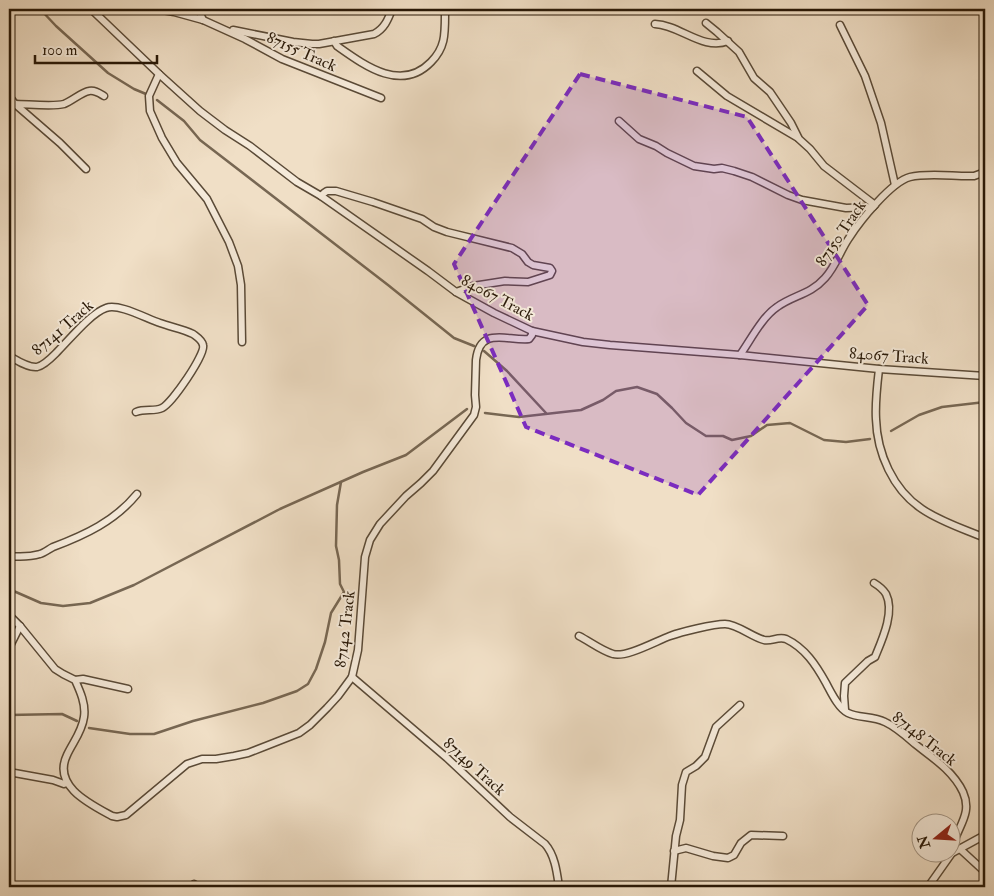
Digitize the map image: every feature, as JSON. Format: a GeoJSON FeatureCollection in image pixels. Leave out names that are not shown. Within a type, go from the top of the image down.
{"type":"FeatureCollection","features":[{"type":"Feature","properties":{"kind":"street","name":"84067 Track"},"geometry":{"type":"LineString","coordinates":[[91,9],[159,74],[225,130],[456,292],[532,331],[583,342],[879,369],[985,376]]}},
{"type":"Feature","properties":{"kind":"street","name":"87155 Track"},"geometry":{"type":"LineString","coordinates":[[157,9],[203,20],[282,59],[380,98]]}},
{"type":"Feature","properties":{"kind":"street"},"geometry":{"type":"LineString","coordinates":[[198,9],[203,20]]}},
{"type":"Feature","properties":{"kind":"street"},"geometry":{"type":"LineString","coordinates":[[222,28],[312,44],[334,42],[370,36],[379,32],[388,20],[392,9]]}},
{"type":"Feature","properties":{"kind":"street"},"geometry":{"type":"LineString","coordinates":[[334,42],[363,64],[378,71],[398,76],[409,75],[426,67],[441,49],[445,30],[445,15]]}},
{"type":"Feature","properties":{"kind":"street"},"geometry":{"type":"LineString","coordinates":[[655,24],[672,27],[712,44],[721,44],[728,41]]}},
{"type":"Feature","properties":{"kind":"street"},"geometry":{"type":"LineString","coordinates":[[706,24],[728,41],[743,57],[754,78],[770,92],[791,123],[799,139]]}},
{"type":"Feature","properties":{"kind":"street"},"geometry":{"type":"LineString","coordinates":[[840,25],[865,76],[881,123],[895,185]]}},
{"type":"Feature","properties":{"kind":"street"},"geometry":{"type":"LineString","coordinates":[[697,72],[727,96],[799,139],[824,166],[874,206]]}},
{"type":"Feature","properties":{"kind":"street"},"geometry":{"type":"LineString","coordinates":[[159,74],[149,96],[150,111],[162,138],[177,163],[207,199],[229,242],[238,266],[241,285],[242,342]]}},
{"type":"Feature","properties":{"kind":"street"},"geometry":{"type":"LineString","coordinates":[[15,104],[61,104],[91,91],[104,96]]}},
{"type":"Feature","properties":{"kind":"street"},"geometry":{"type":"LineString","coordinates":[[9,96],[15,104],[86,169]]}},
{"type":"Feature","properties":{"kind":"street"},"geometry":{"type":"LineString","coordinates":[[619,121],[639,139],[694,166],[734,170],[802,200],[846,208],[874,206]]}},
{"type":"Feature","properties":{"kind":"street","name":"87150 Track"},"geometry":{"type":"LineString","coordinates":[[740,355],[771,311],[779,305],[807,293],[825,278],[833,268],[849,238],[874,206],[895,185],[915,176],[974,176],[985,172]]}},
{"type":"Feature","properties":{"kind":"street"},"geometry":{"type":"LineString","coordinates":[[321,196],[327,191],[336,191],[373,202],[422,219],[434,227],[448,232],[512,248],[522,254],[533,265],[550,268],[552,271],[550,275],[528,282],[504,281],[472,286],[456,292]]}},
{"type":"Feature","properties":{"kind":"street","name":"87141 Track"},"geometry":{"type":"LineString","coordinates":[[9,356],[36,367],[49,360],[97,312],[109,306],[132,312],[198,337],[203,344],[203,351],[194,368],[167,405],[154,410],[136,412]]}},
{"type":"Feature","properties":{"kind":"street","name":"87142 Track"},"geometry":{"type":"LineString","coordinates":[[67,784],[91,804],[112,816],[126,815],[187,764],[202,759],[216,759],[248,752],[299,733],[310,725],[338,696],[352,677],[358,650],[365,557],[374,532],[406,496],[433,471],[474,415],[476,407],[476,360],[480,345],[496,336],[518,340],[528,339],[532,335],[532,331]]}},
{"type":"Feature","properties":{"kind":"street"},"geometry":{"type":"LineString","coordinates":[[879,369],[876,419],[877,438],[890,473],[898,487],[921,508],[950,524],[985,538]]}},
{"type":"Feature","properties":{"kind":"street"},"geometry":{"type":"LineString","coordinates":[[9,556],[22,557],[42,554],[51,548],[78,537],[120,512],[137,494]]}},
{"type":"Feature","properties":{"kind":"street"},"geometry":{"type":"LineString","coordinates":[[845,710],[845,683],[868,661],[875,657],[887,623],[887,595],[882,588],[874,583]]}},
{"type":"Feature","properties":{"kind":"street"},"geometry":{"type":"LineString","coordinates":[[9,614],[55,669],[75,680],[83,679],[128,689]]}},
{"type":"Feature","properties":{"kind":"street"},"geometry":{"type":"LineString","coordinates":[[579,636],[607,652],[618,655],[672,636],[705,627],[727,624],[763,640],[785,638],[806,653],[813,661],[835,700],[845,710]]}},
{"type":"Feature","properties":{"kind":"street"},"geometry":{"type":"LineString","coordinates":[[9,648],[20,626]]}},
{"type":"Feature","properties":{"kind":"street","name":"87149 Track"},"geometry":{"type":"LineString","coordinates":[[352,677],[447,758],[510,817],[548,847],[556,869],[559,887]]}},
{"type":"Feature","properties":{"kind":"street"},"geometry":{"type":"LineString","coordinates":[[9,772],[67,784],[63,765],[66,755],[81,729],[84,714],[84,706],[75,680]]}},
{"type":"Feature","properties":{"kind":"street"},"geometry":{"type":"LineString","coordinates":[[671,887],[676,836],[680,820],[682,785],[686,772],[705,757],[716,727],[740,705]]}},
{"type":"Feature","properties":{"kind":"street","name":"87148 Track"},"geometry":{"type":"LineString","coordinates":[[845,710],[846,713],[875,718],[892,726],[946,769],[955,779],[966,800],[966,810],[962,821]]}},
{"type":"Feature","properties":{"kind":"street"},"geometry":{"type":"LineString","coordinates":[[674,851],[686,848],[726,859],[734,855],[741,843],[751,835],[783,836]]}},
{"type":"Feature","properties":{"kind":"street"},"geometry":{"type":"LineString","coordinates":[[962,848],[985,835]]}},
{"type":"Feature","properties":{"kind":"street"},"geometry":{"type":"LineString","coordinates":[[962,851],[985,872]]}},
{"type":"Feature","properties":{"kind":"street"},"geometry":{"type":"LineString","coordinates":[[928,887],[944,864]]}},
{"type":"Feature","properties":{"kind":"highlighted area"},"geometry":{"type":"Polygon","coordinates":[[[580,74],[747,117],[868,305],[698,495],[526,427],[454,264],[580,74]]]}},
{"type":"Feature","properties":{"kind":"waterway"},"geometry":{"type":"LineString","coordinates":[[40,9],[108,73],[146,94]]}},
{"type":"Feature","properties":{"kind":"waterway"},"geometry":{"type":"LineString","coordinates":[[157,100],[184,121],[200,140],[454,338],[474,346]]}},
{"type":"Feature","properties":{"kind":"waterway"},"geometry":{"type":"LineString","coordinates":[[484,351],[507,371],[546,413]]}},
{"type":"Feature","properties":{"kind":"waterway"},"geometry":{"type":"LineString","coordinates":[[485,413],[519,417],[581,410],[603,400],[616,391],[637,387],[657,394],[686,423],[706,436],[723,436],[732,440],[751,436],[767,425],[790,423],[824,440],[846,442],[870,439]]}},
{"type":"Feature","properties":{"kind":"waterway"},"geometry":{"type":"LineString","coordinates":[[891,431],[919,415],[942,407],[985,402]]}},
{"type":"Feature","properties":{"kind":"waterway"},"geometry":{"type":"LineString","coordinates":[[9,589],[41,603],[63,606],[90,603],[134,585],[280,509],[406,455],[467,409]]}},
{"type":"Feature","properties":{"kind":"waterway"},"geometry":{"type":"LineString","coordinates":[[89,728],[130,734],[154,734],[193,721],[263,703],[297,691],[308,684],[316,669],[325,642],[331,613],[344,592],[340,584],[339,560],[336,546],[337,505],[341,482]]}},
{"type":"Feature","properties":{"kind":"waterway"},"geometry":{"type":"LineString","coordinates":[[9,715],[62,714],[77,721]]}}]}
